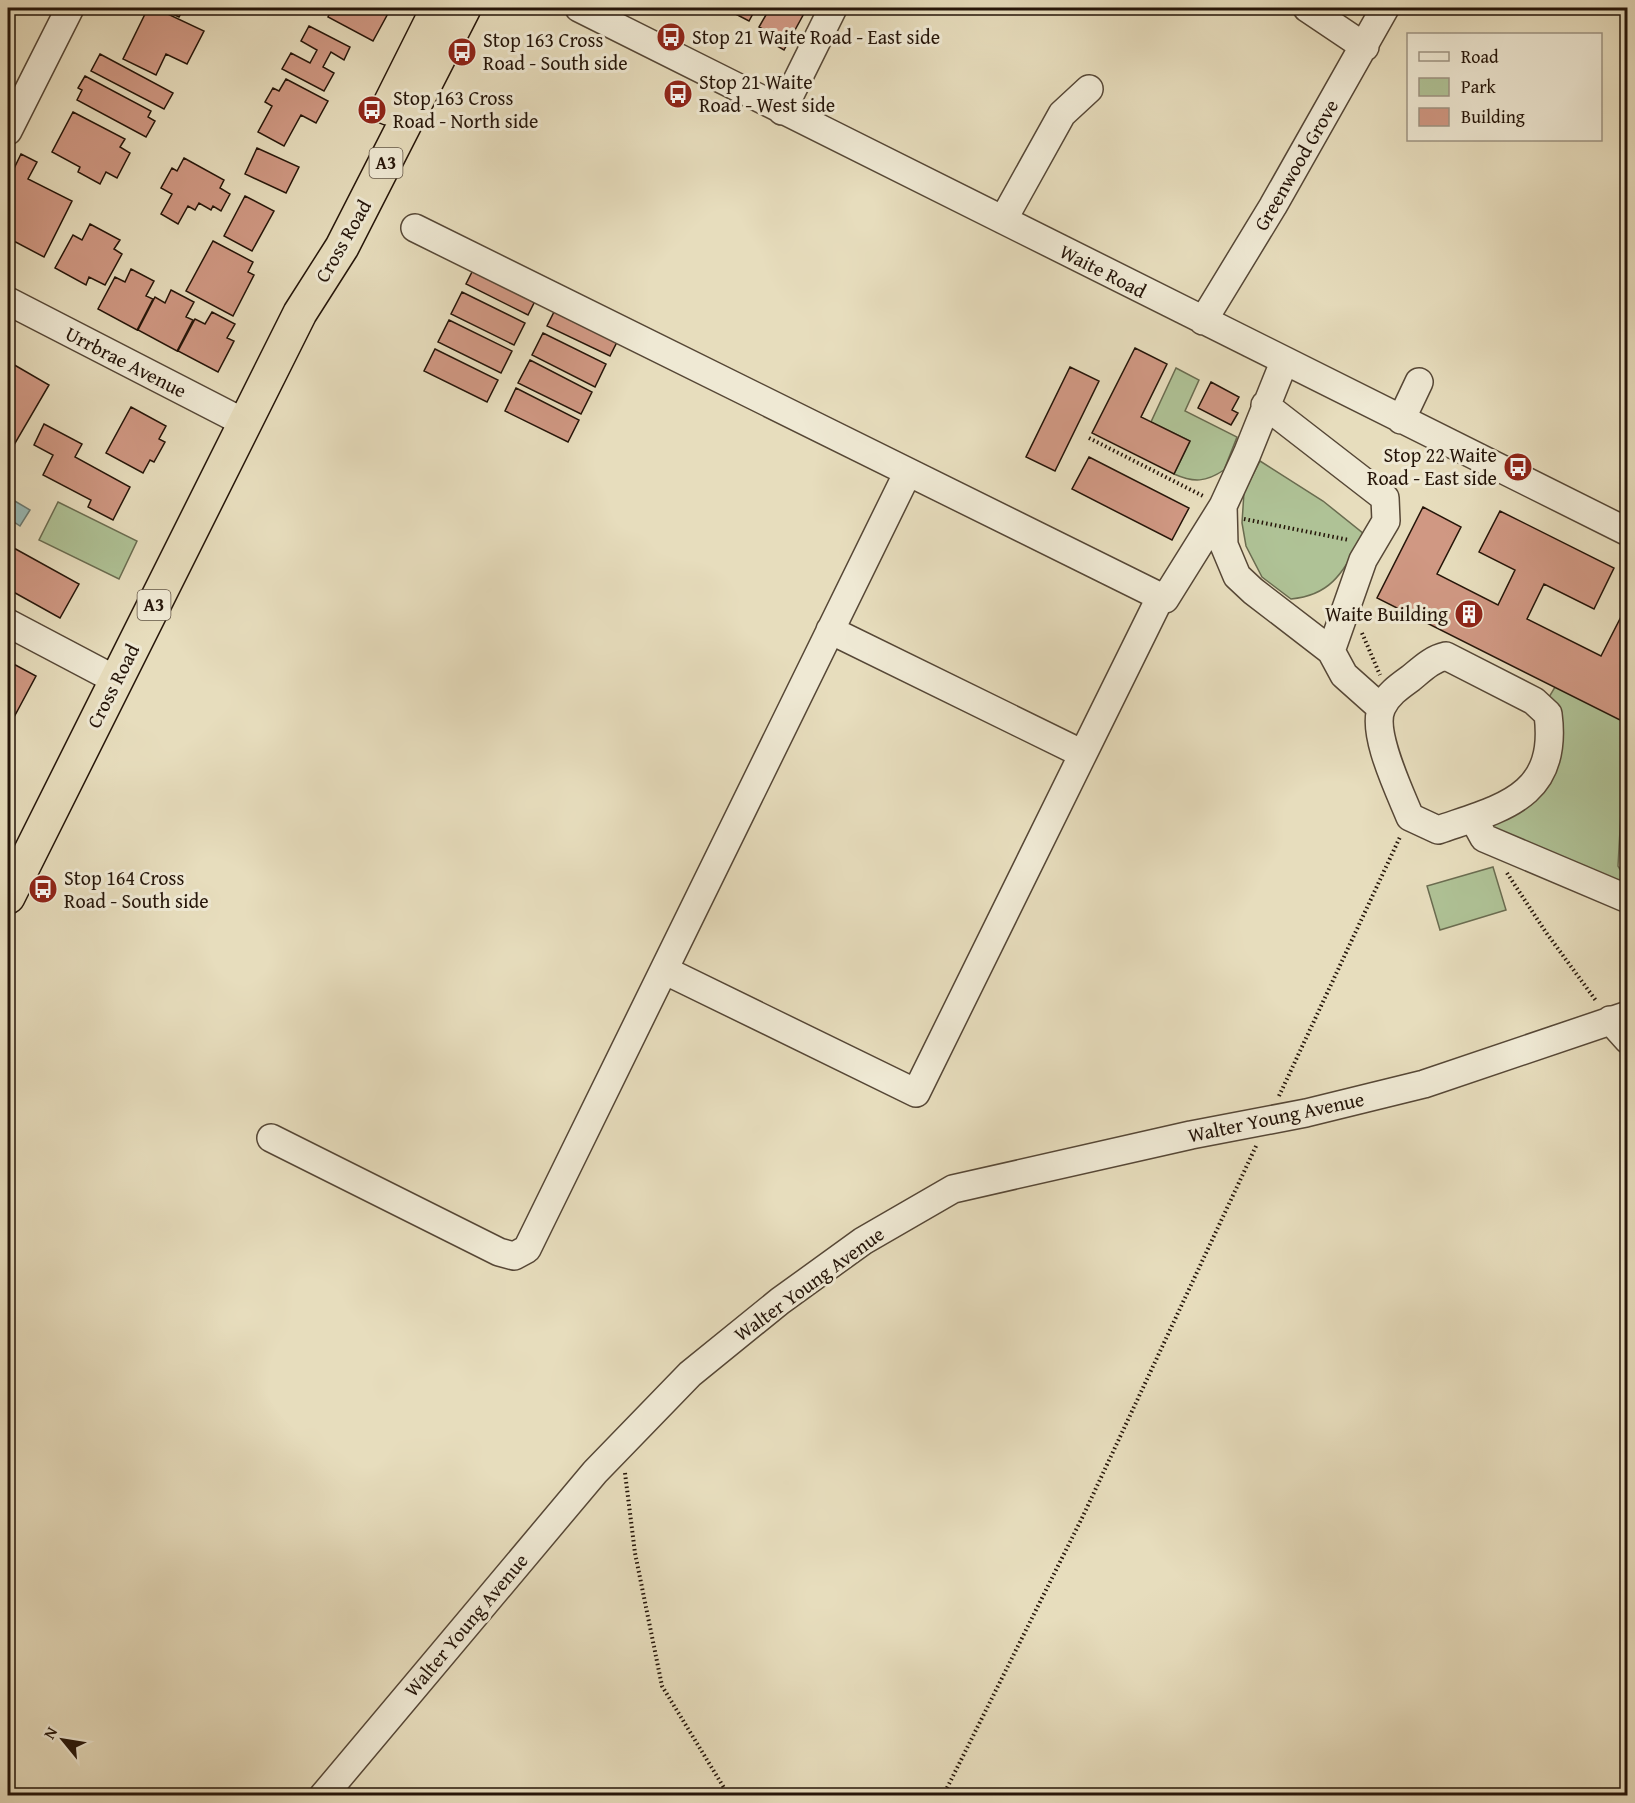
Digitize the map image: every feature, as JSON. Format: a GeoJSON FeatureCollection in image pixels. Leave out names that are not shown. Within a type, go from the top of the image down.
{"type":"FeatureCollection","features":[{"type":"Feature","properties":{"kind":"highway","name":"Cross Road"},"geometry":{"type":"LineString","coordinates":[[300,314],[315,267],[353,178],[438,8]]}},
{"type":"Feature","properties":{"kind":"highway","name":"Cross Road"},"geometry":{"type":"LineString","coordinates":[[8,897],[300,314],[342,247],[464,8]]}},
{"type":"Feature","properties":{"kind":"street"},"geometry":{"type":"LineString","coordinates":[[8,131],[70,8]]}},
{"type":"Feature","properties":{"kind":"street","name":"Waite Road"},"geometry":{"type":"LineString","coordinates":[[579,8],[1628,532]]}},
{"type":"Feature","properties":{"kind":"street"},"geometry":{"type":"LineString","coordinates":[[782,111],[833,8]]}},
{"type":"Feature","properties":{"kind":"street"},"geometry":{"type":"LineString","coordinates":[[1307,8],[1365,47]]}},
{"type":"Feature","properties":{"kind":"street","name":"Greenwood Grove"},"geometry":{"type":"LineString","coordinates":[[1203,321],[1365,47],[1385,8]]}},
{"type":"Feature","properties":{"kind":"street"},"geometry":{"type":"LineString","coordinates":[[1003,220],[1062,114],[1089,89]]}},
{"type":"Feature","properties":{"kind":"street"},"geometry":{"type":"LineString","coordinates":[[415,228],[1165,599],[1223,510],[1284,362]]}},
{"type":"Feature","properties":{"kind":"street","name":"Urrbrae Avenue"},"geometry":{"type":"LineString","coordinates":[[8,301],[245,423]]}},
{"type":"Feature","properties":{"kind":"street"},"geometry":{"type":"LineString","coordinates":[[1401,420],[1419,382]]}},
{"type":"Feature","properties":{"kind":"street"},"geometry":{"type":"LineString","coordinates":[[1265,405],[1385,498],[1386,521],[1360,569],[1331,651]]}},
{"type":"Feature","properties":{"kind":"street"},"geometry":{"type":"LineString","coordinates":[[271,1138],[499,1252],[514,1256],[527,1249],[908,472]]}},
{"type":"Feature","properties":{"kind":"street"},"geometry":{"type":"LineString","coordinates":[[1223,510],[1224,546],[1238,576],[1253,591],[1331,651],[1344,675],[1381,708]]}},
{"type":"Feature","properties":{"kind":"street"},"geometry":{"type":"LineString","coordinates":[[664,970],[915,1093],[1161,596]]}},
{"type":"Feature","properties":{"kind":"street"},"geometry":{"type":"LineString","coordinates":[[8,622],[68,652],[116,680]]}},
{"type":"Feature","properties":{"kind":"street"},"geometry":{"type":"LineString","coordinates":[[830,630],[1083,754]]}},
{"type":"Feature","properties":{"kind":"street"},"geometry":{"type":"LineString","coordinates":[[1478,828],[1519,798],[1533,784],[1543,768],[1550,745],[1548,714],[1534,701],[1446,656],[1436,658],[1392,692],[1381,708],[1382,742],[1410,817],[1438,830],[1478,828],[1628,899]]}},
{"type":"Feature","properties":{"kind":"street"},"geometry":{"type":"LineString","coordinates":[[1619,1017],[1628,1040]]}},
{"type":"Feature","properties":{"kind":"street","name":"Walter Young Avenue"},"geometry":{"type":"LineString","coordinates":[[323,1796],[595,1472],[690,1374],[780,1301],[863,1241],[953,1189],[1424,1084],[1619,1017]]}},
{"type":"Feature","properties":{"kind":"path"},"geometry":{"type":"LineString","coordinates":[[1089,438],[1223,510],[1372,545]]}},
{"type":"Feature","properties":{"kind":"path"},"geometry":{"type":"LineString","coordinates":[[1628,766],[1623,866],[1628,873]]}},
{"type":"Feature","properties":{"kind":"path"},"geometry":{"type":"LineString","coordinates":[[943,1796],[1083,1516],[1410,817]]}},
{"type":"Feature","properties":{"kind":"path"},"geometry":{"type":"LineString","coordinates":[[1478,828],[1545,931],[1619,1017]]}},
{"type":"Feature","properties":{"kind":"path"},"geometry":{"type":"LineString","coordinates":[[624,1442],[625,1486],[634,1553],[662,1686],[729,1796]]}},
{"type":"Feature","properties":{"kind":"green space"},"geometry":{"type":"Polygon","coordinates":[[[1176,368],[1199,380],[1185,411],[1237,437],[1224,470],[1206,479],[1194,480],[1174,474],[1190,441],[1151,422],[1176,368]]]}},
{"type":"Feature","properties":{"kind":"green space"},"geometry":{"type":"Polygon","coordinates":[[[1260,461],[1323,501],[1364,534],[1336,578],[1318,592],[1291,599],[1262,577],[1246,546],[1242,523],[1244,492],[1260,461]]]}},
{"type":"Feature","properties":{"kind":"green space"},"geometry":{"type":"Polygon","coordinates":[[[58,502],[137,541],[119,579],[39,540],[58,502]]]}},
{"type":"Feature","properties":{"kind":"green space"},"geometry":{"type":"Polygon","coordinates":[[[1555,687],[1627,705],[1618,866],[1627,881],[1627,896],[1489,830],[1493,823],[1527,805],[1546,702],[1555,687]]]}},
{"type":"Feature","properties":{"kind":"green space"},"geometry":{"type":"Polygon","coordinates":[[[1493,867],[1506,910],[1440,930],[1427,886],[1493,867]]]}},
{"type":"Feature","properties":{"kind":"water"},"geometry":{"type":"Polygon","coordinates":[[[8,497],[30,510],[20,526],[8,518],[8,497]]]}},
{"type":"Feature","properties":{"kind":"building"},"geometry":{"type":"Polygon","coordinates":[[[148,8],[155,8],[204,31],[187,64],[166,54],[156,75],[123,59],[148,8]]]}},
{"type":"Feature","properties":{"kind":"building"},"geometry":{"type":"Polygon","coordinates":[[[160,8],[184,8],[179,17],[160,8]]]}},
{"type":"Feature","properties":{"kind":"building"},"geometry":{"type":"Polygon","coordinates":[[[333,8],[391,8],[373,41],[328,17],[333,8]]]}},
{"type":"Feature","properties":{"kind":"building"},"geometry":{"type":"Polygon","coordinates":[[[724,8],[756,8],[749,21],[724,8]]]}},
{"type":"Feature","properties":{"kind":"building"},"geometry":{"type":"Polygon","coordinates":[[[770,8],[807,8],[784,50],[770,42],[774,35],[759,27],[770,8]]]}},
{"type":"Feature","properties":{"kind":"building"},"geometry":{"type":"Polygon","coordinates":[[[309,26],[350,47],[344,60],[331,52],[323,67],[334,73],[324,91],[282,69],[291,53],[310,63],[317,50],[301,41],[309,26]]]}},
{"type":"Feature","properties":{"kind":"building"},"geometry":{"type":"Polygon","coordinates":[[[100,54],[173,93],[164,109],[91,71],[100,54]]]}},
{"type":"Feature","properties":{"kind":"building"},"geometry":{"type":"Polygon","coordinates":[[[85,76],[151,111],[148,117],[155,121],[146,137],[77,100],[82,90],[78,88],[85,76]]]}},
{"type":"Feature","properties":{"kind":"building"},"geometry":{"type":"Polygon","coordinates":[[[286,79],[328,101],[316,123],[301,115],[284,146],[258,132],[272,106],[265,102],[273,88],[279,91],[286,79]]]}},
{"type":"Feature","properties":{"kind":"building"},"geometry":{"type":"Polygon","coordinates":[[[73,112],[125,139],[120,147],[130,153],[117,178],[106,172],[100,184],[78,172],[80,167],[52,152],[73,112]]]}},
{"type":"Feature","properties":{"kind":"building"},"geometry":{"type":"Polygon","coordinates":[[[257,148],[299,167],[286,193],[245,174],[257,148]]]}},
{"type":"Feature","properties":{"kind":"building"},"geometry":{"type":"Polygon","coordinates":[[[21,154],[37,162],[28,179],[72,201],[44,257],[8,238],[8,181],[21,154]]]}},
{"type":"Feature","properties":{"kind":"building"},"geometry":{"type":"Polygon","coordinates":[[[184,158],[224,180],[220,188],[230,194],[221,211],[213,206],[211,210],[199,203],[195,210],[188,206],[178,224],[161,214],[172,194],[161,188],[172,168],[177,171],[184,158]]]}},
{"type":"Feature","properties":{"kind":"building"},"geometry":{"type":"Polygon","coordinates":[[[245,196],[274,211],[252,251],[224,236],[245,196]]]}},
{"type":"Feature","properties":{"kind":"building"},"geometry":{"type":"Polygon","coordinates":[[[90,224],[120,240],[114,249],[122,254],[105,285],[89,277],[86,285],[55,268],[73,235],[82,240],[90,224]]]}},
{"type":"Feature","properties":{"kind":"building"},"geometry":{"type":"Polygon","coordinates":[[[213,241],[253,262],[248,272],[254,275],[233,316],[186,291],[213,241]]]}},
{"type":"Feature","properties":{"kind":"building"},"geometry":{"type":"Polygon","coordinates":[[[474,268],[536,299],[528,315],[466,284],[474,268]]]}},
{"type":"Feature","properties":{"kind":"building"},"geometry":{"type":"Polygon","coordinates":[[[131,269],[154,281],[146,296],[153,299],[137,330],[98,309],[115,277],[125,282],[131,269]]]}},
{"type":"Feature","properties":{"kind":"building"},"geometry":{"type":"Polygon","coordinates":[[[171,290],[194,302],[186,317],[193,320],[177,351],[138,330],[155,297],[165,303],[171,290]]]}},
{"type":"Feature","properties":{"kind":"building"},"geometry":{"type":"Polygon","coordinates":[[[462,292],[525,323],[514,345],[451,314],[462,292]]]}},
{"type":"Feature","properties":{"kind":"building"},"geometry":{"type":"Polygon","coordinates":[[[555,310],[618,340],[610,356],[547,326],[555,310]]]}},
{"type":"Feature","properties":{"kind":"building"},"geometry":{"type":"Polygon","coordinates":[[[212,312],[235,324],[227,338],[234,341],[218,372],[178,351],[195,319],[205,324],[212,312]]]}},
{"type":"Feature","properties":{"kind":"building"},"geometry":{"type":"Polygon","coordinates":[[[449,320],[512,351],[501,373],[438,342],[449,320]]]}},
{"type":"Feature","properties":{"kind":"building"},"geometry":{"type":"Polygon","coordinates":[[[543,333],[606,364],[595,387],[532,355],[543,333]]]}},
{"type":"Feature","properties":{"kind":"building"},"geometry":{"type":"Polygon","coordinates":[[[1135,348],[1167,364],[1141,417],[1190,441],[1174,474],[1092,433],[1135,348]]]}},
{"type":"Feature","properties":{"kind":"building"},"geometry":{"type":"Polygon","coordinates":[[[435,349],[498,380],[487,402],[424,371],[435,349]]]}},
{"type":"Feature","properties":{"kind":"building"},"geometry":{"type":"Polygon","coordinates":[[[530,360],[592,392],[581,414],[518,383],[530,360]]]}},
{"type":"Feature","properties":{"kind":"building"},"geometry":{"type":"Polygon","coordinates":[[[11,363],[49,385],[14,445],[8,441],[8,369],[11,363]]]}},
{"type":"Feature","properties":{"kind":"building"},"geometry":{"type":"Polygon","coordinates":[[[1070,367],[1099,381],[1055,471],[1026,457],[1070,367]]]}},
{"type":"Feature","properties":{"kind":"building"},"geometry":{"type":"Polygon","coordinates":[[[1211,382],[1239,397],[1232,410],[1238,413],[1231,425],[1198,408],[1211,382]]]}},
{"type":"Feature","properties":{"kind":"building"},"geometry":{"type":"Polygon","coordinates":[[[516,388],[579,420],[568,442],[505,411],[516,388]]]}},
{"type":"Feature","properties":{"kind":"building"},"geometry":{"type":"Polygon","coordinates":[[[131,407],[166,426],[159,439],[165,442],[154,462],[150,460],[143,473],[106,453],[131,407]]]}},
{"type":"Feature","properties":{"kind":"building"},"geometry":{"type":"Polygon","coordinates":[[[44,424],[82,444],[75,457],[130,487],[113,520],[88,507],[91,500],[43,475],[53,455],[34,445],[44,424]]]}},
{"type":"Feature","properties":{"kind":"building"},"geometry":{"type":"Polygon","coordinates":[[[1089,457],[1189,508],[1172,540],[1072,489],[1089,457]]]}},
{"type":"Feature","properties":{"kind":"building","name":"Waite Building"},"geometry":{"type":"Polygon","coordinates":[[[1423,507],[1461,527],[1437,574],[1498,605],[1515,570],[1479,552],[1500,511],[1614,568],[1594,609],[1544,584],[1527,619],[1601,656],[1628,603],[1628,704],[1620,720],[1377,598],[1423,507]]]}},
{"type":"Feature","properties":{"kind":"building"},"geometry":{"type":"Polygon","coordinates":[[[12,547],[79,584],[60,618],[8,589],[8,555],[12,547]]]}},
{"type":"Feature","properties":{"kind":"building"},"geometry":{"type":"Polygon","coordinates":[[[8,661],[36,676],[13,719],[8,716],[8,661]]]}},
{"type":"Feature","properties":{"kind":"place","name":"Stop 21 Waite Road - East side"},"geometry":{"type":"Point","coordinates":[671,37]}},
{"type":"Feature","properties":{"kind":"place","name":"Stop 163 Cross Road - South side"},"geometry":{"type":"Point","coordinates":[462,52]}},
{"type":"Feature","properties":{"kind":"place","name":"Stop 21 Waite Road - West side"},"geometry":{"type":"Point","coordinates":[678,94]}},
{"type":"Feature","properties":{"kind":"place","name":"Stop 163 Cross Road - North side"},"geometry":{"type":"Point","coordinates":[372,110]}},
{"type":"Feature","properties":{"kind":"place","name":"Stop 22 Waite Road - East side"},"geometry":{"type":"Point","coordinates":[1518,467]}},
{"type":"Feature","properties":{"kind":"place","name":"Waite Building"},"geometry":{"type":"Point","coordinates":[1469,614]}},
{"type":"Feature","properties":{"kind":"place","name":"Stop 164 Cross Road - South side"},"geometry":{"type":"Point","coordinates":[43,889]}}]}
